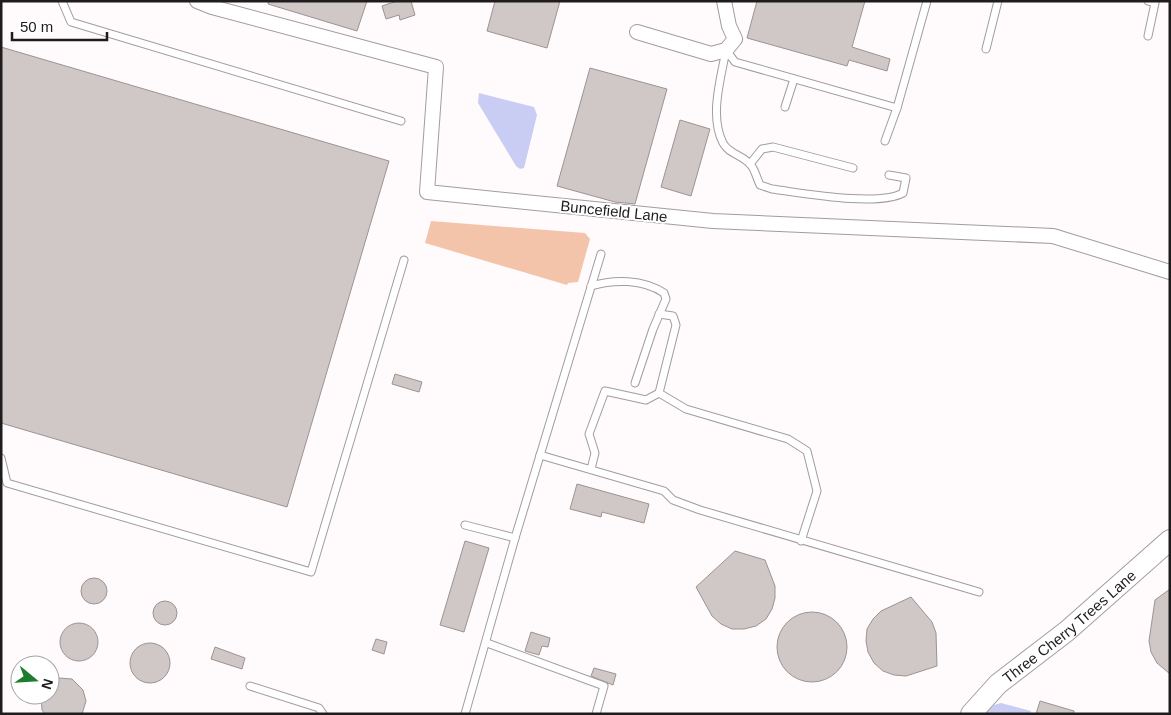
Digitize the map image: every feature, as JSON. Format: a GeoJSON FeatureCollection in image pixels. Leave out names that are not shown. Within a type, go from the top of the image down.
{"type":"FeatureCollection","features":[{"type":"Feature","properties":{"kind":"street","name":"Buncefield Lane"},"geometry":{"type":"LineString","coordinates":[[197,1],[436,67],[427,192],[714,222],[1053,236],[1170,272]]}},
{"type":"Feature","properties":{"kind":"street"},"geometry":{"type":"LineString","coordinates":[[637,32],[711,54],[726,50],[735,39],[729,26],[724,1]]}},
{"type":"Feature","properties":{"kind":"street","name":"Three Cherry Trees Lane"},"geometry":{"type":"LineString","coordinates":[[971,714],[998,684],[1068,631],[1170,540]]}},
{"type":"Feature","properties":{"kind":"lane"},"geometry":{"type":"LineString","coordinates":[[62,1],[71,22],[401,121]]}},
{"type":"Feature","properties":{"kind":"lane"},"geometry":{"type":"LineString","coordinates":[[885,142],[897,108],[927,1]]}},
{"type":"Feature","properties":{"kind":"lane"},"geometry":{"type":"LineString","coordinates":[[986,49],[998,1]]}},
{"type":"Feature","properties":{"kind":"lane"},"geometry":{"type":"LineString","coordinates":[[1148,1],[1155,2],[1148,36]]}},
{"type":"Feature","properties":{"kind":"lane"},"geometry":{"type":"LineString","coordinates":[[726,50],[735,62],[897,108]]}},
{"type":"Feature","properties":{"kind":"lane"},"geometry":{"type":"LineString","coordinates":[[726,50],[721,81],[718,124],[723,143],[733,154],[750,164],[760,185],[764,188],[819,195],[890,198],[903,193],[906,178],[888,175]]}},
{"type":"Feature","properties":{"kind":"lane"},"geometry":{"type":"LineString","coordinates":[[785,107],[794,79]]}},
{"type":"Feature","properties":{"kind":"lane"},"geometry":{"type":"LineString","coordinates":[[750,164],[762,149],[773,147],[852,168]]}},
{"type":"Feature","properties":{"kind":"lane"},"geometry":{"type":"LineString","coordinates":[[465,714],[487,643],[515,538],[601,254]]}},
{"type":"Feature","properties":{"kind":"lane"},"geometry":{"type":"LineString","coordinates":[[1,458],[7,483],[311,572],[404,260]]}},
{"type":"Feature","properties":{"kind":"lane"},"geometry":{"type":"LineString","coordinates":[[592,286],[621,280],[658,289],[664,293],[666,299],[659,314],[636,383]]}},
{"type":"Feature","properties":{"kind":"lane"},"geometry":{"type":"LineString","coordinates":[[591,469],[595,453],[589,434],[604,391],[646,400],[659,392],[676,324],[673,316],[659,314]]}},
{"type":"Feature","properties":{"kind":"lane"},"geometry":{"type":"LineString","coordinates":[[659,392],[686,409],[788,439],[808,451],[816,491],[800,541]]}},
{"type":"Feature","properties":{"kind":"lane"},"geometry":{"type":"LineString","coordinates":[[540,455],[664,491],[673,500],[700,510],[800,541],[979,592]]}},
{"type":"Feature","properties":{"kind":"lane"},"geometry":{"type":"LineString","coordinates":[[465,524],[515,538]]}},
{"type":"Feature","properties":{"kind":"lane"},"geometry":{"type":"LineString","coordinates":[[487,643],[604,686],[596,714]]}},
{"type":"Feature","properties":{"kind":"lane"},"geometry":{"type":"LineString","coordinates":[[250,686],[319,708],[323,714]]}},
{"type":"Feature","properties":{"kind":"shaded area"},"geometry":{"type":"Polygon","coordinates":[[[431,221],[585,233],[590,239],[578,282],[568,283],[567,285],[425,243],[431,221]]]}},
{"type":"Feature","properties":{"kind":"water"},"geometry":{"type":"Polygon","coordinates":[[[479,93],[534,107],[537,115],[524,168],[520,169],[516,166],[478,103],[479,93]]]}},
{"type":"Feature","properties":{"kind":"water"},"geometry":{"type":"Polygon","coordinates":[[[1001,703],[1031,711],[1030,714],[985,714],[994,705],[1001,703]]]}},
{"type":"Feature","properties":{"kind":"building"},"geometry":{"type":"Polygon","coordinates":[[[268,1],[367,1],[357,31],[268,4],[268,1]]]}},
{"type":"Feature","properties":{"kind":"building"},"geometry":{"type":"Polygon","coordinates":[[[397,1],[411,1],[415,15],[400,20],[399,15],[386,19],[382,6],[397,1]]]}},
{"type":"Feature","properties":{"kind":"building"},"geometry":{"type":"Polygon","coordinates":[[[495,1],[560,1],[547,48],[487,31],[495,1]]]}},
{"type":"Feature","properties":{"kind":"building"},"geometry":{"type":"Polygon","coordinates":[[[757,1],[865,1],[852,47],[890,59],[887,71],[849,60],[847,66],[747,38],[757,1]]]}},
{"type":"Feature","properties":{"kind":"building"},"geometry":{"type":"Polygon","coordinates":[[[1,47],[389,161],[287,507],[1,423],[1,47]]]}},
{"type":"Feature","properties":{"kind":"building"},"geometry":{"type":"Polygon","coordinates":[[[590,68],[667,89],[635,204],[615,202],[557,186],[590,68]]]}},
{"type":"Feature","properties":{"kind":"building"},"geometry":{"type":"Polygon","coordinates":[[[680,120],[710,129],[691,196],[661,187],[680,120]]]}},
{"type":"Feature","properties":{"kind":"building"},"geometry":{"type":"Polygon","coordinates":[[[395,374],[422,382],[419,392],[392,384],[395,374]]]}},
{"type":"Feature","properties":{"kind":"building"},"geometry":{"type":"Polygon","coordinates":[[[577,484],[649,504],[644,523],[602,512],[601,517],[570,509],[577,484]]]}},
{"type":"Feature","properties":{"kind":"building"},"geometry":{"type":"Polygon","coordinates":[[[465,541],[489,548],[464,632],[440,625],[465,541]]]}},
{"type":"Feature","properties":{"kind":"building"},"geometry":{"type":"Polygon","coordinates":[[[735,551],[765,560],[775,586],[775,598],[772,609],[766,619],[756,626],[744,629],[732,629],[721,624],[712,616],[696,587],[735,551]]]}},
{"type":"Feature","properties":{"kind":"building"},"geometry":{"type":"Polygon","coordinates":[[[94,578],[103,582],[107,591],[103,600],[94,604],[85,600],[81,591],[85,582],[94,578]]]}},
{"type":"Feature","properties":{"kind":"building"},"geometry":{"type":"Polygon","coordinates":[[[1170,589],[1170,674],[1157,663],[1151,652],[1149,641],[1155,600],[1170,589]]]}},
{"type":"Feature","properties":{"kind":"building"},"geometry":{"type":"Polygon","coordinates":[[[911,597],[932,622],[936,633],[937,666],[906,676],[894,675],[883,671],[874,663],[868,652],[866,641],[867,629],[881,611],[911,597]]]}},
{"type":"Feature","properties":{"kind":"building"},"geometry":{"type":"Polygon","coordinates":[[[165,601],[174,604],[177,613],[174,622],[165,625],[156,622],[153,613],[156,604],[165,601]]]}},
{"type":"Feature","properties":{"kind":"building"},"geometry":{"type":"Polygon","coordinates":[[[819,612],[832,618],[841,627],[845,633],[847,647],[845,661],[837,672],[826,680],[805,682],[798,680],[787,672],[779,661],[777,640],[779,633],[787,622],[798,614],[819,612]]]}},
{"type":"Feature","properties":{"kind":"building"},"geometry":{"type":"Polygon","coordinates":[[[79,623],[86,624],[92,629],[97,635],[97,649],[92,655],[86,660],[79,661],[72,660],[66,655],[61,649],[60,642],[61,635],[66,629],[72,624],[79,623]]]}},
{"type":"Feature","properties":{"kind":"building"},"geometry":{"type":"Polygon","coordinates":[[[531,632],[550,638],[548,647],[542,646],[539,655],[525,651],[531,632]]]}},
{"type":"Feature","properties":{"kind":"building"},"geometry":{"type":"Polygon","coordinates":[[[376,639],[387,642],[384,654],[372,650],[376,639]]]}},
{"type":"Feature","properties":{"kind":"building"},"geometry":{"type":"Polygon","coordinates":[[[146,643],[154,643],[161,646],[167,652],[170,663],[167,674],[161,680],[154,683],[146,683],[139,680],[133,674],[130,667],[130,659],[133,652],[139,646],[146,643]]]}},
{"type":"Feature","properties":{"kind":"building"},"geometry":{"type":"Polygon","coordinates":[[[215,647],[245,658],[242,669],[211,659],[215,647]]]}},
{"type":"Feature","properties":{"kind":"building"},"geometry":{"type":"Polygon","coordinates":[[[594,668],[616,674],[613,685],[591,676],[594,668]]]}},
{"type":"Feature","properties":{"kind":"building"},"geometry":{"type":"Polygon","coordinates":[[[60,678],[72,679],[83,690],[86,701],[82,714],[45,714],[42,705],[60,705],[60,678]]]}},
{"type":"Feature","properties":{"kind":"building"},"geometry":{"type":"Polygon","coordinates":[[[1040,701],[1074,711],[1074,714],[1036,714],[1040,701]]]}}]}
